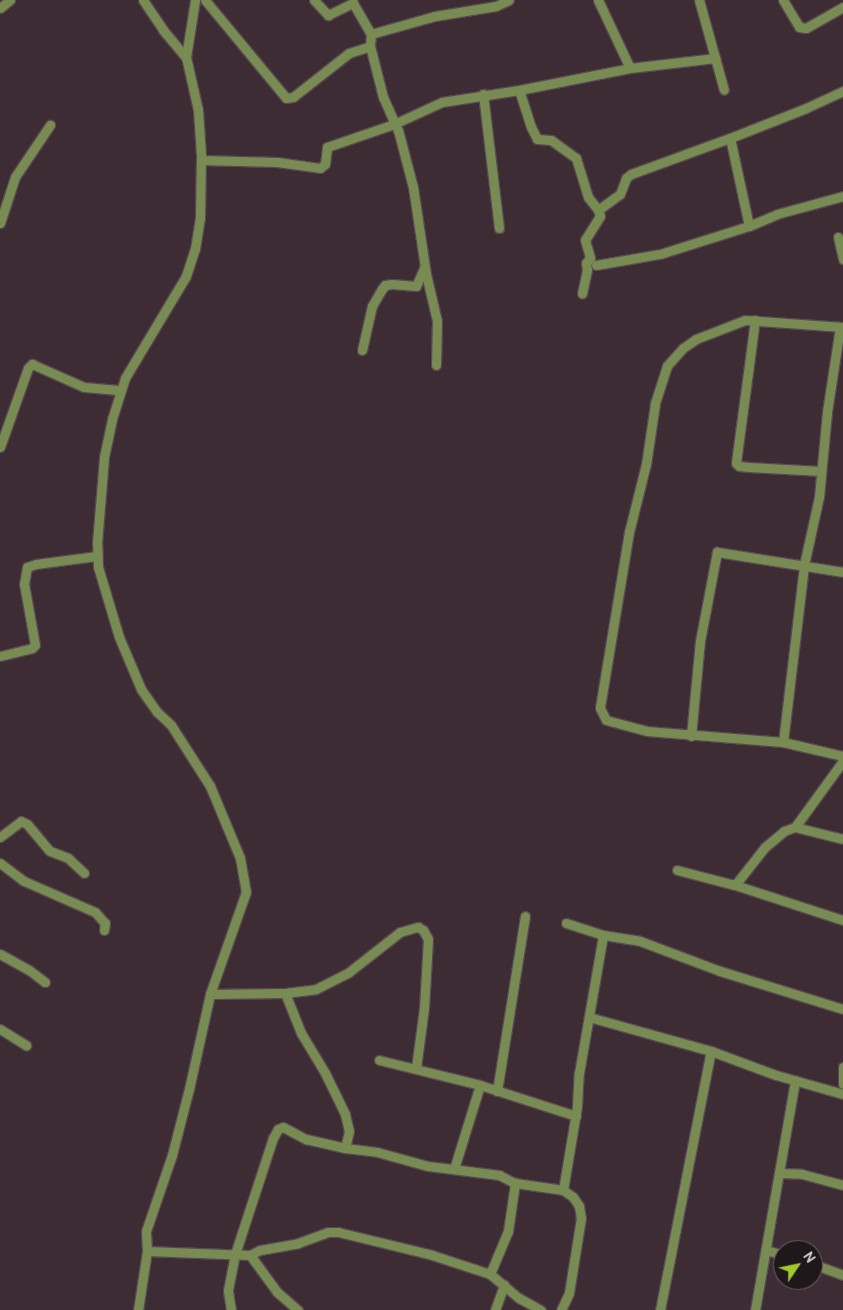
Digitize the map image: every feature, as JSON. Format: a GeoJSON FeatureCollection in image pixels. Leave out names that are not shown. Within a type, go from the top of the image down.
{"type":"FeatureCollection","features":[{"type":"Feature","properties":{"kind":"street"},"geometry":{"type":"LineString","coordinates":[[0,8],[10,0]]}},
{"type":"Feature","properties":{"kind":"street"},"geometry":{"type":"LineString","coordinates":[[143,0],[163,30],[186,58]]}},
{"type":"Feature","properties":{"kind":"street"},"geometry":{"type":"LineString","coordinates":[[138,1310],[147,1251],[146,1231],[172,1155],[190,1089],[210,994],[246,892],[240,858],[210,786],[171,725],[157,712],[141,689],[119,637],[98,567],[97,556],[104,457],[121,390],[125,378],[186,276],[195,249],[200,218],[201,160],[198,110],[186,58],[195,0]]}},
{"type":"Feature","properties":{"kind":"street"},"geometry":{"type":"LineString","coordinates":[[205,0],[286,98],[291,98],[300,92],[349,53],[370,46]]}},
{"type":"Feature","properties":{"kind":"street"},"geometry":{"type":"LineString","coordinates":[[314,0],[328,15],[353,3],[371,34],[370,46],[383,97],[394,124],[413,186],[425,265],[438,321],[436,365]]}},
{"type":"Feature","properties":{"kind":"street"},"geometry":{"type":"LineString","coordinates":[[371,34],[435,16],[496,6],[509,0]]}},
{"type":"Feature","properties":{"kind":"street"},"geometry":{"type":"LineString","coordinates":[[598,0],[630,68]]}},
{"type":"Feature","properties":{"kind":"street"},"geometry":{"type":"LineString","coordinates":[[699,0],[724,90]]}},
{"type":"Feature","properties":{"kind":"street"},"geometry":{"type":"LineString","coordinates":[[783,0],[799,27],[806,28],[843,7]]}},
{"type":"Feature","properties":{"kind":"street"},"geometry":{"type":"LineString","coordinates":[[201,160],[278,162],[320,168],[325,164],[327,147],[394,124],[442,102],[483,94],[519,90],[630,68],[715,58]]}},
{"type":"Feature","properties":{"kind":"street"},"geometry":{"type":"LineString","coordinates":[[519,90],[537,139],[551,140],[576,158],[588,197],[598,210],[600,216],[585,240],[590,258],[586,263],[587,270],[582,293]]}},
{"type":"Feature","properties":{"kind":"street"},"geometry":{"type":"LineString","coordinates":[[598,210],[620,194],[626,178],[631,174],[730,138],[843,91]]}},
{"type":"Feature","properties":{"kind":"street"},"geometry":{"type":"LineString","coordinates":[[483,94],[499,228]]}},
{"type":"Feature","properties":{"kind":"street"},"geometry":{"type":"LineString","coordinates":[[0,223],[15,177],[50,125]]}},
{"type":"Feature","properties":{"kind":"street"},"geometry":{"type":"LineString","coordinates":[[730,138],[749,226]]}},
{"type":"Feature","properties":{"kind":"street"},"geometry":{"type":"LineString","coordinates":[[596,265],[660,254],[749,226],[777,214],[843,196]]}},
{"type":"Feature","properties":{"kind":"street"},"geometry":{"type":"LineString","coordinates":[[838,236],[843,258]]}},
{"type":"Feature","properties":{"kind":"street"},"geometry":{"type":"LineString","coordinates":[[362,350],[372,306],[382,289],[385,285],[392,284],[416,286],[425,265]]}},
{"type":"Feature","properties":{"kind":"street"},"geometry":{"type":"LineString","coordinates":[[755,320],[736,463],[739,466],[821,472]]}},
{"type":"Feature","properties":{"kind":"street"},"geometry":{"type":"LineString","coordinates":[[783,742],[804,565],[819,497],[841,327],[755,320],[734,323],[696,339],[683,348],[667,366],[655,404],[646,464],[629,532],[600,708],[606,720],[620,726],[691,736],[783,742],[843,756]]}},
{"type":"Feature","properties":{"kind":"street"},"geometry":{"type":"LineString","coordinates":[[0,447],[28,368],[32,364],[84,387],[121,390]]}},
{"type":"Feature","properties":{"kind":"street"},"geometry":{"type":"LineString","coordinates":[[691,736],[700,642],[716,554],[724,552],[843,572]]}},
{"type":"Feature","properties":{"kind":"street"},"geometry":{"type":"LineString","coordinates":[[0,656],[32,648],[35,645],[24,584],[27,567],[36,564],[97,556]]}},
{"type":"Feature","properties":{"kind":"street"},"geometry":{"type":"LineString","coordinates":[[734,884],[765,847],[784,831],[795,826],[843,761]]}},
{"type":"Feature","properties":{"kind":"street"},"geometry":{"type":"LineString","coordinates":[[0,837],[21,821],[27,824],[50,851],[68,858],[84,873]]}},
{"type":"Feature","properties":{"kind":"street"},"geometry":{"type":"LineString","coordinates":[[795,826],[843,839]]}},
{"type":"Feature","properties":{"kind":"street"},"geometry":{"type":"LineString","coordinates":[[0,863],[24,880],[95,912],[105,923],[104,930]]}},
{"type":"Feature","properties":{"kind":"street"},"geometry":{"type":"LineString","coordinates":[[678,870],[734,884],[843,920]]}},
{"type":"Feature","properties":{"kind":"street"},"geometry":{"type":"LineString","coordinates":[[497,1091],[525,916]]}},
{"type":"Feature","properties":{"kind":"street"},"geometry":{"type":"LineString","coordinates":[[566,923],[603,935],[640,941],[720,971],[843,1009]]}},
{"type":"Feature","properties":{"kind":"street"},"geometry":{"type":"LineString","coordinates":[[210,994],[285,993],[325,985],[360,964],[400,932],[412,927],[423,930],[428,939],[424,1008],[416,1068]]}},
{"type":"Feature","properties":{"kind":"street"},"geometry":{"type":"LineString","coordinates":[[563,1190],[576,1116],[579,1073],[603,935]]}},
{"type":"Feature","properties":{"kind":"street"},"geometry":{"type":"LineString","coordinates":[[0,954],[30,970],[45,982]]}},
{"type":"Feature","properties":{"kind":"street"},"geometry":{"type":"LineString","coordinates":[[285,993],[301,1033],[325,1073],[345,1114],[349,1131],[345,1148]]}},
{"type":"Feature","properties":{"kind":"street"},"geometry":{"type":"LineString","coordinates":[[589,1017],[711,1051],[795,1080],[843,1094]]}},
{"type":"Feature","properties":{"kind":"street"},"geometry":{"type":"LineString","coordinates":[[0,1030],[26,1045]]}},
{"type":"Feature","properties":{"kind":"street"},"geometry":{"type":"LineString","coordinates":[[660,1310],[711,1051]]}},
{"type":"Feature","properties":{"kind":"street"},"geometry":{"type":"LineString","coordinates":[[379,1060],[480,1084],[576,1116]]}},
{"type":"Feature","properties":{"kind":"street"},"geometry":{"type":"LineString","coordinates":[[832,1090],[842,1081],[843,1067]]}},
{"type":"Feature","properties":{"kind":"street"},"geometry":{"type":"LineString","coordinates":[[755,1310],[795,1080]]}},
{"type":"Feature","properties":{"kind":"street"},"geometry":{"type":"LineString","coordinates":[[454,1169],[480,1084]]}},
{"type":"Feature","properties":{"kind":"street"},"geometry":{"type":"LineString","coordinates":[[231,1310],[228,1290],[235,1254],[272,1138],[278,1129],[283,1128],[306,1139],[345,1148],[377,1152],[428,1166],[499,1175],[515,1183],[563,1190],[573,1197],[580,1206],[581,1218],[569,1293],[561,1310]]}},
{"type":"Feature","properties":{"kind":"street"},"geometry":{"type":"LineString","coordinates":[[779,1173],[802,1174],[843,1185]]}},
{"type":"Feature","properties":{"kind":"street"},"geometry":{"type":"LineString","coordinates":[[490,1274],[508,1231],[515,1183]]}},
{"type":"Feature","properties":{"kind":"street"},"geometry":{"type":"LineString","coordinates":[[147,1251],[250,1255],[260,1250],[298,1243],[328,1232],[338,1232],[432,1255],[490,1274],[519,1298],[540,1310]]}},
{"type":"Feature","properties":{"kind":"street"},"geometry":{"type":"LineString","coordinates":[[766,1250],[773,1252]]}},
{"type":"Feature","properties":{"kind":"street"},"geometry":{"type":"LineString","coordinates":[[250,1255],[277,1292],[298,1310]]}},
{"type":"Feature","properties":{"kind":"street"},"geometry":{"type":"LineString","coordinates":[[823,1268],[843,1275]]}},
{"type":"Feature","properties":{"kind":"street"},"geometry":{"type":"LineString","coordinates":[[495,1310],[504,1285]]}}]}
